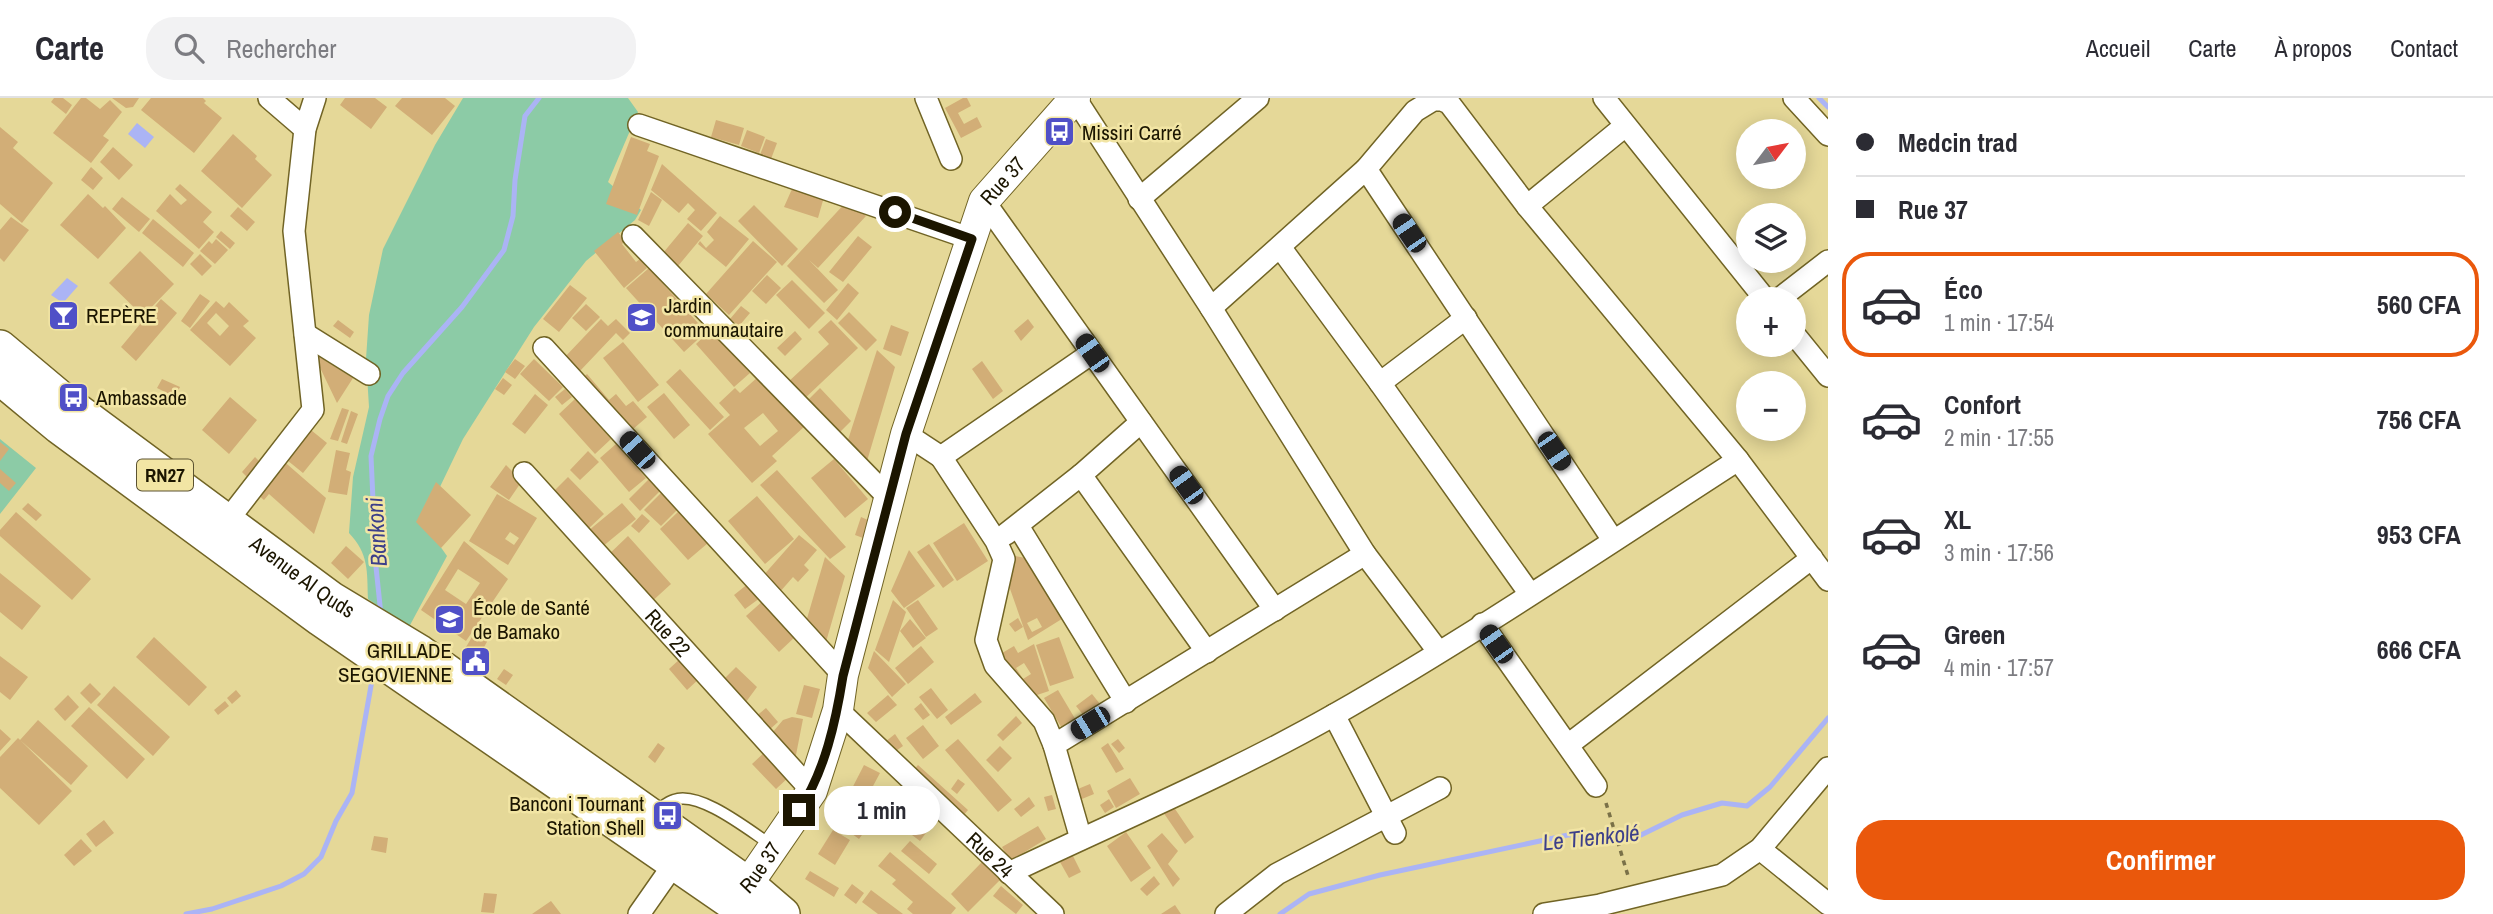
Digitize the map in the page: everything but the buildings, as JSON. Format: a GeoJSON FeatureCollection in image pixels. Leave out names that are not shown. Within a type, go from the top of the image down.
{"type":"FeatureCollection","features":[{"type":"Feature","properties":{"kind":"main road","name":"Rue 37"},"geometry":{"type":"LineString","coordinates":[[742,900],[812,791],[838,709],[843,676],[906,434],[984,201],[1075,98]]}},
{"type":"Feature","properties":{"kind":"main road","name":"Avenue Al Quds"},"geometry":{"type":"LineString","coordinates":[[0,347],[62,399],[226,521],[417,686],[674,864],[742,900],[783,914]]}},
{"type":"Feature","properties":{"kind":"main road","name":"Avenue Al Quds"},"geometry":{"type":"LineString","coordinates":[[0,378],[59,427],[326,609],[420,652],[649,814],[742,900]]}},
{"type":"Feature","properties":{"kind":"street"},"geometry":{"type":"LineString","coordinates":[[269,98],[305,129]]}},
{"type":"Feature","properties":{"kind":"street"},"geometry":{"type":"LineString","coordinates":[[226,521],[313,410],[294,231],[305,129],[315,98]]}},
{"type":"Feature","properties":{"kind":"street"},"geometry":{"type":"LineString","coordinates":[[926,98],[951,159]]}},
{"type":"Feature","properties":{"kind":"street"},"geometry":{"type":"LineString","coordinates":[[1075,98],[1211,307],[1365,554],[1438,651]]}},
{"type":"Feature","properties":{"kind":"street"},"geometry":{"type":"LineString","coordinates":[[1139,199],[1258,98]]}},
{"type":"Feature","properties":{"kind":"street"},"geometry":{"type":"LineString","coordinates":[[1604,98],[1755,287]]}},
{"type":"Feature","properties":{"kind":"street"},"geometry":{"type":"LineString","coordinates":[[1794,98],[1828,135]]}},
{"type":"Feature","properties":{"kind":"street"},"geometry":{"type":"LineString","coordinates":[[1211,307],[1366,169],[1411,104],[1433,100],[1449,103],[1527,206],[1738,460],[1828,580]]}},
{"type":"Feature","properties":{"kind":"street"},"geometry":{"type":"LineString","coordinates":[[639,125],[972,239]]}},
{"type":"Feature","properties":{"kind":"street"},"geometry":{"type":"LineString","coordinates":[[1527,206],[1625,126]]}},
{"type":"Feature","properties":{"kind":"street"},"geometry":{"type":"LineString","coordinates":[[1366,169],[1613,540]]}},
{"type":"Feature","properties":{"kind":"street"},"geometry":{"type":"LineString","coordinates":[[984,201],[1276,610]]}},
{"type":"Feature","properties":{"kind":"street"},"geometry":{"type":"LineString","coordinates":[[633,236],[889,498]]}},
{"type":"Feature","properties":{"kind":"street"},"geometry":{"type":"LineString","coordinates":[[1280,247],[1530,594]]}},
{"type":"Feature","properties":{"kind":"street"},"geometry":{"type":"LineString","coordinates":[[1794,287],[1828,261]]}},
{"type":"Feature","properties":{"kind":"street"},"geometry":{"type":"LineString","coordinates":[[1380,383],[1466,318]]}},
{"type":"Feature","properties":{"kind":"street"},"geometry":{"type":"LineString","coordinates":[[305,334],[369,374]]}},
{"type":"Feature","properties":{"kind":"street"},"geometry":{"type":"LineString","coordinates":[[544,348],[843,676]]}},
{"type":"Feature","properties":{"kind":"street"},"geometry":{"type":"LineString","coordinates":[[1806,349],[1828,376]]}},
{"type":"Feature","properties":{"kind":"street"},"geometry":{"type":"LineString","coordinates":[[941,457],[1092,353]]}},
{"type":"Feature","properties":{"kind":"street"},"geometry":{"type":"LineString","coordinates":[[996,541],[1081,475],[1141,422]]}},
{"type":"Feature","properties":{"kind":"street"},"geometry":{"type":"LineString","coordinates":[[906,434],[941,457],[996,541],[1004,559],[986,640],[989,654],[995,665],[1044,721],[1054,745],[1081,839]]}},
{"type":"Feature","properties":{"kind":"street"},"geometry":{"type":"LineString","coordinates":[[1010,873],[1254,757],[1334,715],[1530,594],[1738,460]]}},
{"type":"Feature","properties":{"kind":"street","name":"Rue 22"},"geometry":{"type":"LineString","coordinates":[[524,473],[812,791]]}},
{"type":"Feature","properties":{"kind":"street"},"geometry":{"type":"LineString","coordinates":[[1081,475],[1207,652]]}},
{"type":"Feature","properties":{"kind":"street"},"geometry":{"type":"LineString","coordinates":[[1017,526],[1126,702]]}},
{"type":"Feature","properties":{"kind":"street"},"geometry":{"type":"LineString","coordinates":[[1054,745],[1365,554]]}},
{"type":"Feature","properties":{"kind":"street"},"geometry":{"type":"LineString","coordinates":[[1568,745],[1812,558]]}},
{"type":"Feature","properties":{"kind":"street"},"geometry":{"type":"LineString","coordinates":[[1482,624],[1601,794]]}},
{"type":"Feature","properties":{"kind":"street","name":"Rue 24"},"geometry":{"type":"LineString","coordinates":[[838,709],[1053,914]]}},
{"type":"Feature","properties":{"kind":"street"},"geometry":{"type":"LineString","coordinates":[[1334,715],[1391,824]]}},
{"type":"Feature","properties":{"kind":"street"},"geometry":{"type":"LineString","coordinates":[[1544,914],[1600,910],[1634,897],[1722,875],[1760,849],[1828,768]]}},
{"type":"Feature","properties":{"kind":"street"},"geometry":{"type":"LineString","coordinates":[[1226,914],[1277,874],[1391,824],[1440,788]]}},
{"type":"Feature","properties":{"kind":"street"},"geometry":{"type":"LineString","coordinates":[[1760,849],[1828,904]]}},
{"type":"Feature","properties":{"kind":"street"},"geometry":{"type":"LineString","coordinates":[[639,914],[674,864]]}},
{"type":"Feature","properties":{"kind":"lane"},"geometry":{"type":"LineString","coordinates":[[649,814],[676,799],[697,800],[726,815],[774,847]]}},
{"type":"Feature","properties":{"kind":"path"},"geometry":{"type":"LineString","coordinates":[[1601,794],[1634,897]]}},
{"type":"Feature","properties":{"kind":"green space"},"geometry":{"type":"Polygon","coordinates":[[[463,98],[628,98],[638,112],[608,182],[641,210],[635,220],[586,261],[534,327],[463,439],[425,518],[428,529],[447,556],[409,627],[368,599],[364,556],[349,533],[353,477],[369,407],[366,359],[369,315],[383,249],[435,145],[463,98]]]}},
{"type":"Feature","properties":{"kind":"green space"},"geometry":{"type":"Polygon","coordinates":[[[0,439],[36,468],[0,514],[0,439]]]}},
{"type":"Feature","properties":{"kind":"water"},"geometry":{"type":"Polygon","coordinates":[[[137,123],[154,137],[145,148],[128,134],[137,123]]]}},
{"type":"Feature","properties":{"kind":"water"},"geometry":{"type":"Polygon","coordinates":[[[67,278],[78,286],[63,303],[51,295],[67,278]]]}},
{"type":"Feature","properties":{"kind":"waterway","name":"Bankoni"},"geometry":{"type":"LineString","coordinates":[[381,615],[371,456],[380,419],[388,396],[403,373],[462,307],[504,250],[513,216],[515,180],[525,116],[539,98]]}},
{"type":"Feature","properties":{"kind":"waterway","name":"Le Tienkolé"},"geometry":{"type":"LineString","coordinates":[[1819,98],[1828,107]]}},
{"type":"Feature","properties":{"kind":"waterway","name":"Bankoni"},"geometry":{"type":"LineString","coordinates":[[186,914],[212,909],[281,886],[304,874],[321,857],[336,821],[352,793],[374,669]]}},
{"type":"Feature","properties":{"kind":"waterway","name":"Le Tienkolé"},"geometry":{"type":"LineString","coordinates":[[1280,914],[1309,894],[1380,875],[1568,835],[1641,835],[1682,815],[1722,803],[1747,806],[1770,787],[1828,718]]}},
{"type":"Feature","properties":{"kind":"place","name":"Missiri Carré"},"geometry":{"type":"Point","coordinates":[1059,132]}},
{"type":"Feature","properties":{"kind":"place","name":"REPÈRE"},"geometry":{"type":"Point","coordinates":[63,315]}},
{"type":"Feature","properties":{"kind":"place","name":"Jardin communautaire"},"geometry":{"type":"Point","coordinates":[641,317]}},
{"type":"Feature","properties":{"kind":"place","name":"Ambassade"},"geometry":{"type":"Point","coordinates":[73,397]}},
{"type":"Feature","properties":{"kind":"place","name":"École de Santé de Bamako"},"geometry":{"type":"Point","coordinates":[450,619]}},
{"type":"Feature","properties":{"kind":"place","name":"GRILLADE SEGOVIENNE"},"geometry":{"type":"Point","coordinates":[475,662]}},
{"type":"Feature","properties":{"kind":"place","name":"Banconi Tournant Station Shell"},"geometry":{"type":"Point","coordinates":[667,815]}},
{"type":"Feature","properties":{"kind":"route"},"geometry":{"type":"LineString","coordinates":[[799,810],[812,791],[838,709],[843,676],[906,434],[972,239],[895,212]]}}]}
